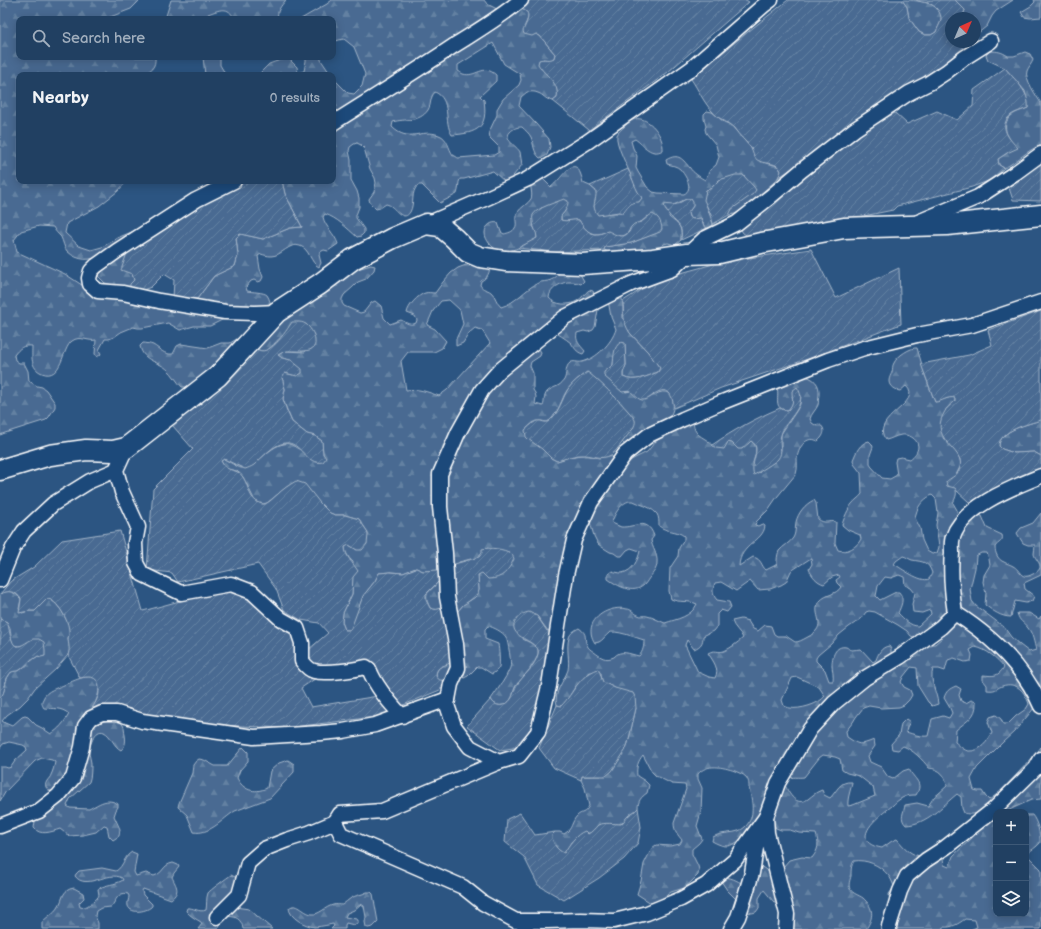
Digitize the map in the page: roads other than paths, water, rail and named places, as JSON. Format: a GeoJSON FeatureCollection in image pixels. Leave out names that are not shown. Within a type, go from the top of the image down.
{"type":"FeatureCollection","features":[{"type":"Feature","properties":{"kind":"street"},"geometry":{"type":"LineString","coordinates":[[336,121],[384,92],[491,22],[521,0]]}},
{"type":"Feature","properties":{"kind":"street"},"geometry":{"type":"LineString","coordinates":[[0,470],[50,455],[86,450],[113,451],[126,448],[218,376],[277,312],[320,284],[353,259],[393,238],[528,179],[587,142],[692,68],[771,0]]}},
{"type":"Feature","properties":{"kind":"street"},"geometry":{"type":"LineString","coordinates":[[500,762],[470,747],[454,726],[447,705],[451,684],[458,668],[456,644],[447,596],[445,553],[440,507],[440,474],[458,433],[482,390],[498,371],[565,317],[631,284],[672,269],[704,240],[737,223],[855,129],[908,93],[929,83],[946,72],[964,58],[991,41]]}},
{"type":"Feature","properties":{"kind":"street"},"geometry":{"type":"LineString","coordinates":[[911,226],[978,197],[1041,154]]}},
{"type":"Feature","properties":{"kind":"street"},"geometry":{"type":"LineString","coordinates":[[228,184],[196,200],[116,251],[91,271],[89,278],[90,284],[98,291],[123,293],[159,301],[225,312],[277,312]]}},
{"type":"Feature","properties":{"kind":"street"},"geometry":{"type":"LineString","coordinates":[[426,224],[440,226],[468,252],[480,257],[504,261],[582,264],[653,259],[688,254],[719,253],[761,243],[844,228],[947,225],[1041,215]]}},
{"type":"Feature","properties":{"kind":"street"},"geometry":{"type":"LineString","coordinates":[[217,917],[240,894],[248,862],[264,849],[335,822],[340,814],[382,811],[500,762],[519,756],[538,732],[549,686],[574,540],[591,502],[625,454],[649,435],[720,403],[828,360],[864,348],[917,335],[972,325],[1041,302]]}},
{"type":"Feature","properties":{"kind":"street"},"geometry":{"type":"LineString","coordinates":[[126,448],[116,470],[122,492],[138,527],[135,543],[136,563],[142,574],[181,593],[231,584],[252,592],[281,619],[297,628],[302,643],[302,661],[312,671],[326,672],[356,670],[366,667],[369,669],[372,678],[383,694],[402,716]]}},
{"type":"Feature","properties":{"kind":"street"},"geometry":{"type":"LineString","coordinates":[[0,580],[13,548],[24,531],[53,504],[90,481],[116,470]]}},
{"type":"Feature","properties":{"kind":"street"},"geometry":{"type":"LineString","coordinates":[[955,614],[952,589],[951,558],[952,538],[958,528],[981,504],[1041,476]]}},
{"type":"Feature","properties":{"kind":"street"},"geometry":{"type":"LineString","coordinates":[[955,614],[972,624],[1001,648],[1020,671],[1036,695],[1041,706]]}},
{"type":"Feature","properties":{"kind":"street"},"geometry":{"type":"LineString","coordinates":[[731,929],[738,917],[745,896],[752,873],[756,848],[778,783],[810,729],[834,703],[865,678],[900,657],[942,627],[955,614]]}},
{"type":"Feature","properties":{"kind":"street"},"geometry":{"type":"LineString","coordinates":[[0,826],[39,811],[58,796],[73,778],[82,747],[85,726],[91,718],[102,713],[117,713],[142,721],[254,737],[321,734],[375,725],[448,699]]}},
{"type":"Feature","properties":{"kind":"street"},"geometry":{"type":"LineString","coordinates":[[889,929],[900,891],[907,876],[993,810],[1036,768],[1041,759]]}},
{"type":"Feature","properties":{"kind":"street"},"geometry":{"type":"LineString","coordinates":[[335,822],[341,834],[463,887],[483,903],[516,921],[581,920],[611,925],[647,913],[681,899],[706,885],[735,860],[766,817]]}},
{"type":"Feature","properties":{"kind":"street"},"geometry":{"type":"LineString","coordinates":[[766,817],[767,833],[787,914],[786,929]]}}]}
